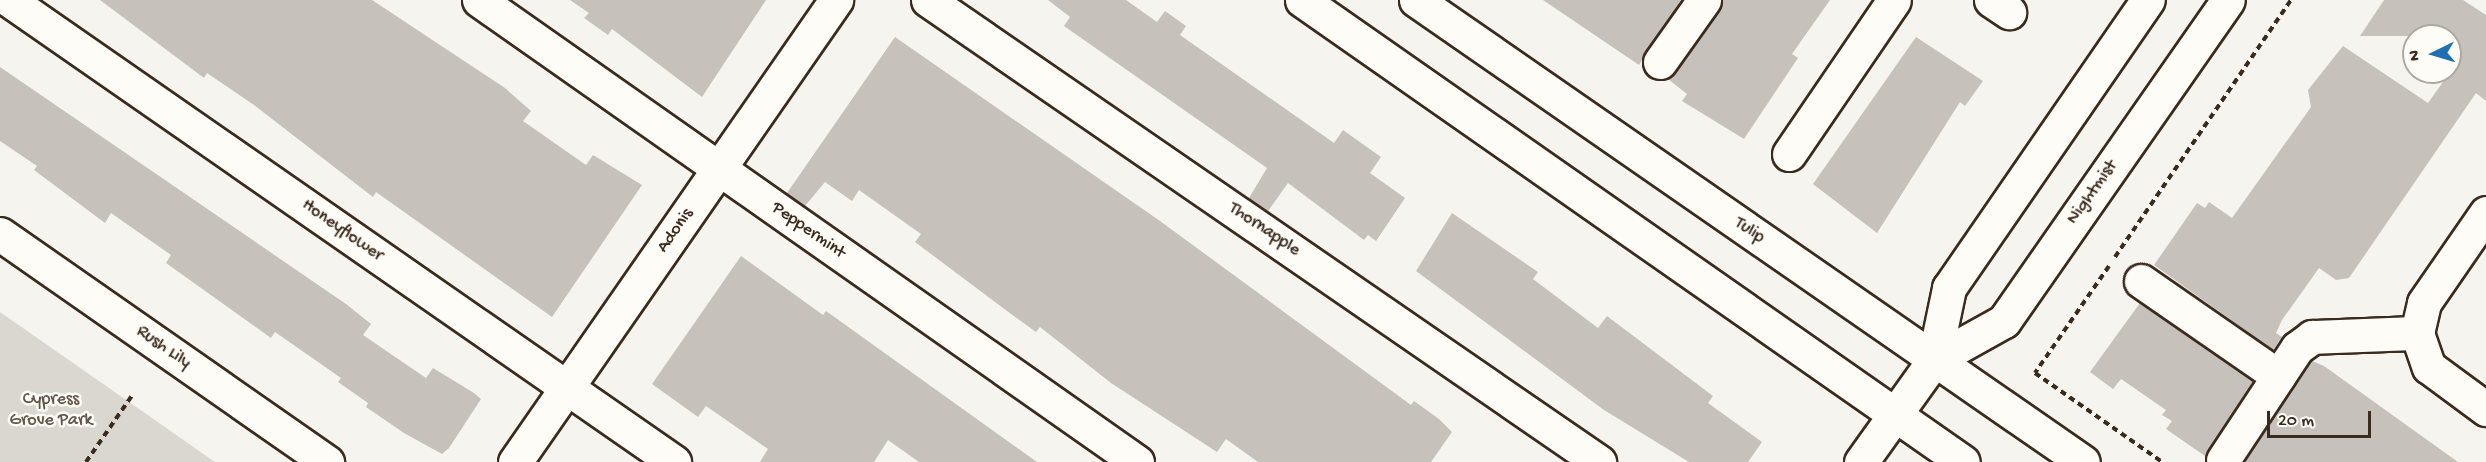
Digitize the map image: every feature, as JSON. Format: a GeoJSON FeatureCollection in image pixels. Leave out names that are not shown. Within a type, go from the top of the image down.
{"type":"FeatureCollection","features":[{"type":"Feature","properties":{"kind":"street","name":"Honeyflower"},"geometry":{"type":"LineString","coordinates":[[9,0],[674,462]]}},
{"type":"Feature","properties":{"kind":"street","name":"Peppermint"},"geometry":{"type":"LineString","coordinates":[[479,0],[1137,462]]}},
{"type":"Feature","properties":{"kind":"street","name":"Adonis"},"geometry":{"type":"LineString","coordinates":[[515,462],[836,0]]}},
{"type":"Feature","properties":{"kind":"street","name":"Thornapple"},"geometry":{"type":"LineString","coordinates":[[928,0],[1599,462]]}},
{"type":"Feature","properties":{"kind":"street"},"geometry":{"type":"LineString","coordinates":[[1302,0],[1963,462]]}},
{"type":"Feature","properties":{"kind":"street","name":"Tulip"},"geometry":{"type":"LineString","coordinates":[[1416,0],[2083,462]]}},
{"type":"Feature","properties":{"kind":"street"},"geometry":{"type":"LineString","coordinates":[[1660,62],[1704,0]]}},
{"type":"Feature","properties":{"kind":"street"},"geometry":{"type":"LineString","coordinates":[[1789,154],[1894,0]]}},
{"type":"Feature","properties":{"kind":"street","name":"Nightmist"},"geometry":{"type":"LineString","coordinates":[[1861,462],[1934,360],[1948,288],[2148,0]]}},
{"type":"Feature","properties":{"kind":"street","name":"Nightmist"},"geometry":{"type":"LineString","coordinates":[[1934,360],[2004,321],[2228,0]]}},
{"type":"Feature","properties":{"kind":"street"},"geometry":{"type":"LineString","coordinates":[[2486,213],[2424,303],[2417,333],[2429,367],[2486,409]]}},
{"type":"Feature","properties":{"kind":"street","name":"Rush Lily"},"geometry":{"type":"LineString","coordinates":[[0,234],[327,462]]}},
{"type":"Feature","properties":{"kind":"street"},"geometry":{"type":"LineString","coordinates":[[2141,281],[2278,376]]}},
{"type":"Feature","properties":{"kind":"street"},"geometry":{"type":"LineString","coordinates":[[2223,460],[2297,348],[2312,337],[2417,333]]}},
{"type":"Feature","properties":{"kind":"path"},"geometry":{"type":"LineString","coordinates":[[86,462],[133,394]]}},
{"type":"Feature","properties":{"kind":"green space","name":"Cypress Grove Park"},"geometry":{"type":"Polygon","coordinates":[[[0,312],[215,462],[0,462],[0,312]]]}},
{"type":"Feature","properties":{"kind":"building"},"geometry":{"type":"Polygon","coordinates":[[[100,0],[372,0],[505,88],[531,111],[523,121],[586,165],[593,155],[642,185],[552,317],[376,192],[373,197],[254,105],[207,73],[204,78],[100,0]]]}},
{"type":"Feature","properties":{"kind":"building"},"geometry":{"type":"Polygon","coordinates":[[[570,0],[766,0],[702,97],[612,29],[608,35],[584,18],[589,13],[570,0]]]}},
{"type":"Feature","properties":{"kind":"building"},"geometry":{"type":"Polygon","coordinates":[[[1048,0],[1126,0],[1157,22],[1165,11],[1186,26],[1180,35],[1334,143],[1343,130],[1381,157],[1370,173],[1405,198],[1376,241],[1368,235],[1364,240],[1288,183],[1268,211],[1249,198],[1267,168],[1064,26],[1070,17],[1048,0]]]}},
{"type":"Feature","properties":{"kind":"building"},"geometry":{"type":"Polygon","coordinates":[[[1543,0],[1681,0],[1639,65],[1543,0]]]}},
{"type":"Feature","properties":{"kind":"building"},"geometry":{"type":"Polygon","coordinates":[[[1722,0],[1830,0],[1792,54],[1798,58],[1744,139],[1682,101],[1687,94],[1668,79],[1722,0]]]}},
{"type":"Feature","properties":{"kind":"building"},"geometry":{"type":"Polygon","coordinates":[[[2384,0],[2463,0],[2486,15],[2486,101],[2476,93],[2349,278],[2336,280],[2319,268],[2282,320],[2276,333],[2282,337],[2273,350],[2154,265],[2197,203],[2205,208],[2209,202],[2232,218],[2311,107],[2308,90],[2343,46],[2428,103],[2441,84],[2462,84],[2462,24],[2402,24],[2402,36],[2360,36],[2384,0]]]}},
{"type":"Feature","properties":{"kind":"building"},"geometry":{"type":"Polygon","coordinates":[[[895,37],[1160,221],[1411,405],[1414,401],[1439,419],[1452,432],[1431,462],[1258,462],[1226,439],[1217,452],[1111,383],[1040,327],[1036,332],[1011,314],[915,242],[921,234],[859,190],[852,201],[825,182],[805,206],[787,193],[895,37]]]}},
{"type":"Feature","properties":{"kind":"building"},"geometry":{"type":"Polygon","coordinates":[[[1916,37],[1983,81],[1965,106],[1960,102],[1877,233],[1813,184],[1916,37]]]}},
{"type":"Feature","properties":{"kind":"building"},"geometry":{"type":"Polygon","coordinates":[[[0,67],[346,304],[371,324],[363,335],[426,378],[433,368],[474,393],[481,399],[449,448],[442,454],[404,433],[366,407],[368,403],[338,382],[341,378],[275,332],[271,338],[166,263],[171,255],[111,213],[105,223],[34,170],[37,166],[0,141],[0,67]]]}},
{"type":"Feature","properties":{"kind":"building"},"geometry":{"type":"Polygon","coordinates":[[[1452,213],[1538,272],[1533,279],[1598,328],[1607,316],[1713,396],[1708,403],[1762,442],[1748,462],[1689,462],[1604,410],[1416,271],[1452,213]]]}},
{"type":"Feature","properties":{"kind":"building"},"geometry":{"type":"Polygon","coordinates":[[[741,256],[823,315],[826,311],[1037,462],[919,462],[888,440],[874,462],[760,462],[768,449],[706,406],[698,417],[652,384],[741,256]]]}},
{"type":"Feature","properties":{"kind":"building"},"geometry":{"type":"Polygon","coordinates":[[[2140,303],[2253,381],[2205,456],[2166,429],[2172,421],[2162,415],[2166,410],[2121,379],[2113,389],[2090,372],[2140,303]]]}},
{"type":"Feature","properties":{"kind":"building"},"geometry":{"type":"Polygon","coordinates":[[[2312,361],[2324,366],[2458,462],[2244,462],[2312,361]]]}}]}
